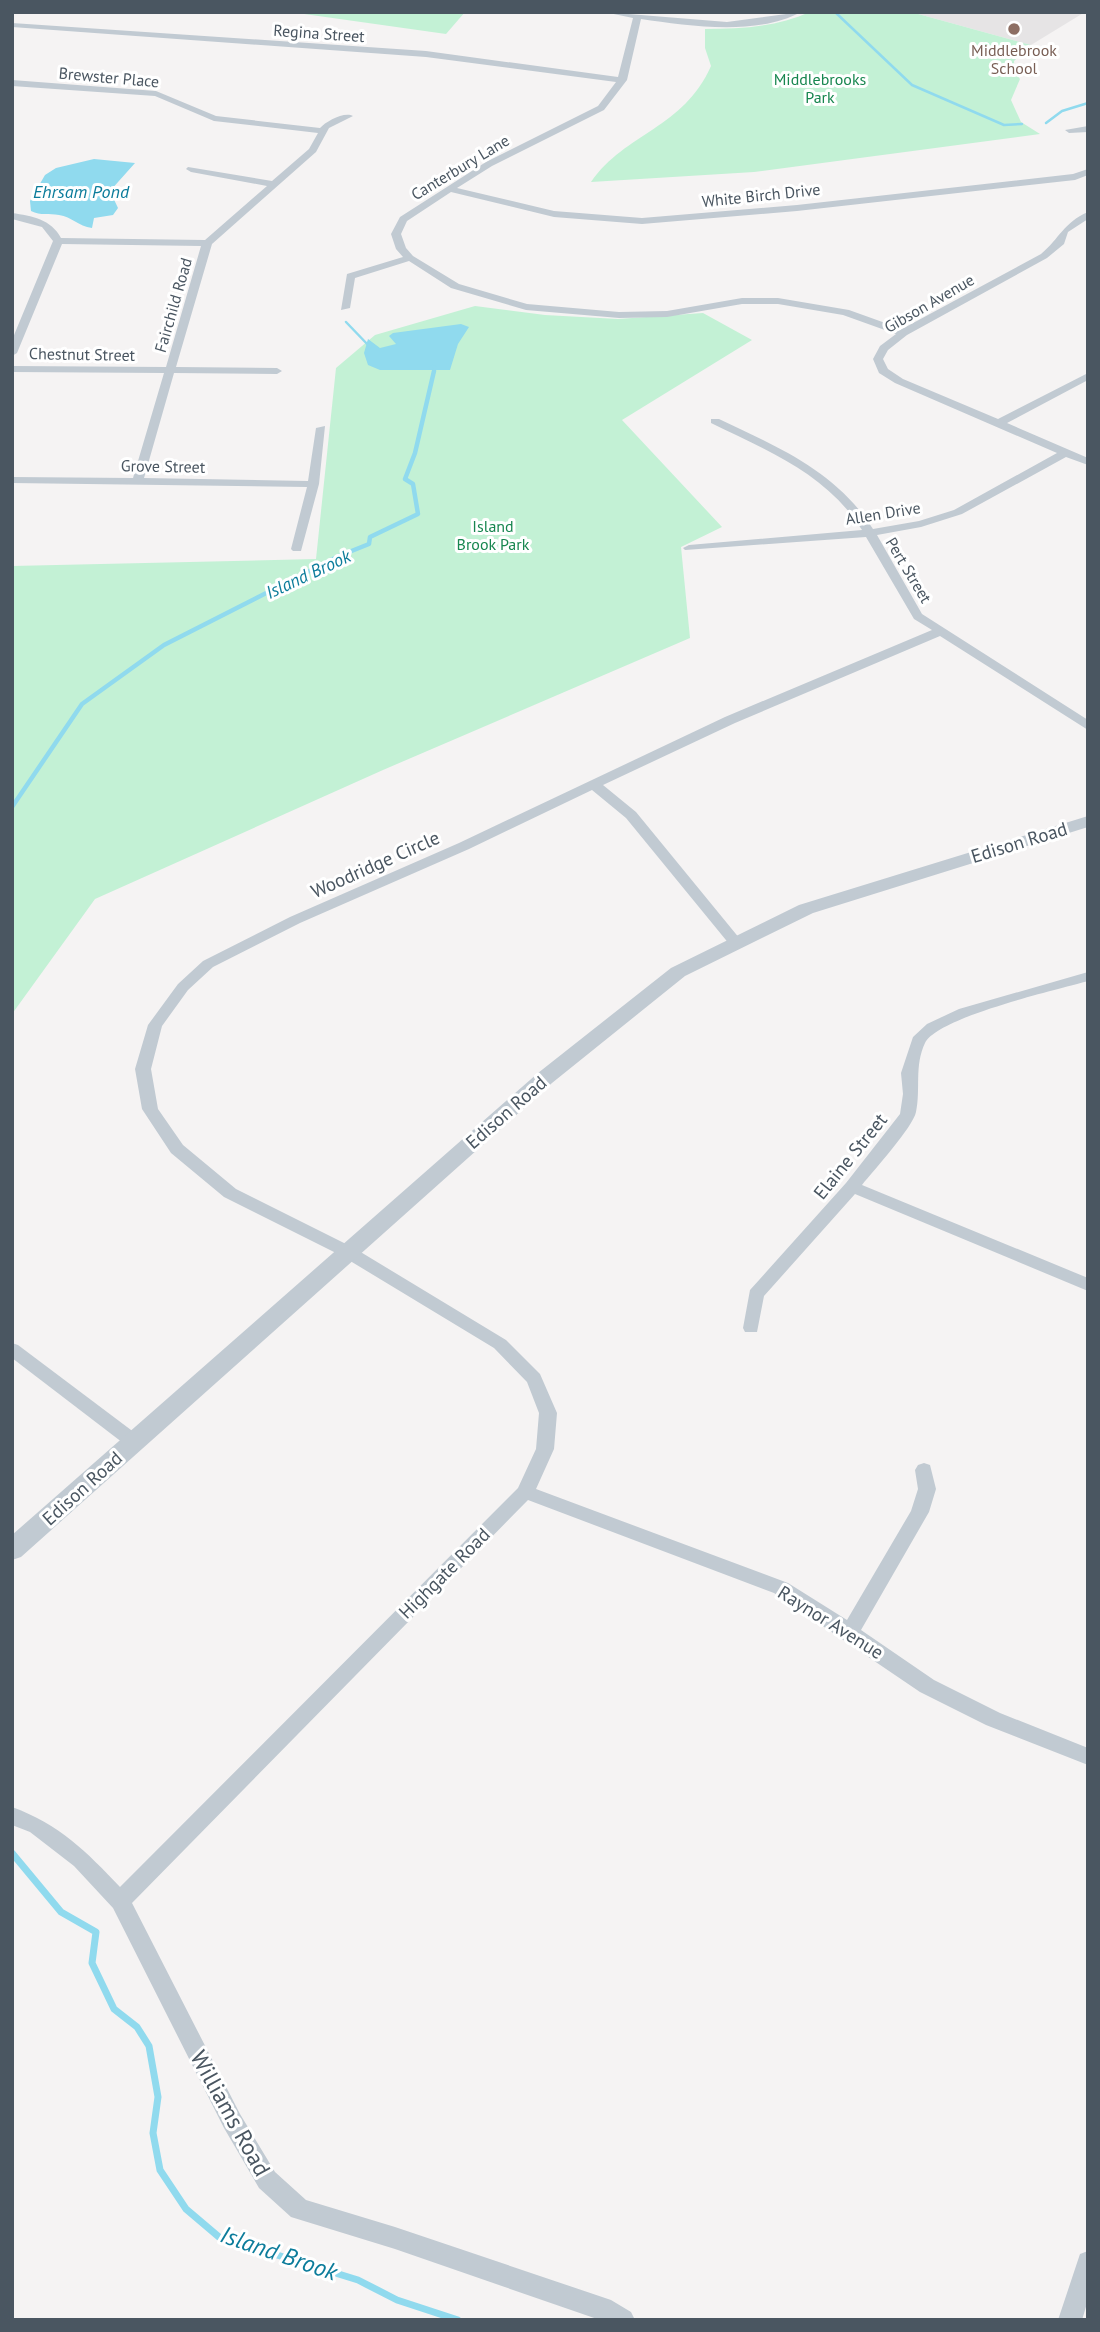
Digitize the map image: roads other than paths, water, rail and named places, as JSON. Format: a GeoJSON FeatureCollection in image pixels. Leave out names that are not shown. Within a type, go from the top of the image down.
{"type":"FeatureCollection","features":[{"type":"Feature","properties":{"kind":"street"},"geometry":{"type":"LineString","coordinates":[[608,12],[734,26],[767,22],[797,12]]}},
{"type":"Feature","properties":{"kind":"street","name":"Canterbury Lane"},"geometry":{"type":"LineString","coordinates":[[410,258],[401,249],[396,234],[403,219],[489,164],[601,108],[613,97],[623,80],[638,16]]}},
{"type":"Feature","properties":{"kind":"street","name":"Regina Street"},"geometry":{"type":"LineString","coordinates":[[12,25],[426,54],[623,80]]}},
{"type":"Feature","properties":{"kind":"street","name":"Brewster Place"},"geometry":{"type":"LineString","coordinates":[[12,83],[156,94],[214,118],[323,131]]}},
{"type":"Feature","properties":{"kind":"street","name":"Fairchild Road"},"geometry":{"type":"LineString","coordinates":[[138,481],[207,243],[313,150],[328,125],[349,116]]}},
{"type":"Feature","properties":{"kind":"street"},"geometry":{"type":"LineString","coordinates":[[1069,130],[1088,129]]}},
{"type":"Feature","properties":{"kind":"street"},"geometry":{"type":"LineString","coordinates":[[191,169],[273,184]]}},
{"type":"Feature","properties":{"kind":"street"},"geometry":{"type":"LineString","coordinates":[[1075,177],[1088,172]]}},
{"type":"Feature","properties":{"kind":"street"},"geometry":{"type":"LineString","coordinates":[[1075,177],[1088,182]]}},
{"type":"Feature","properties":{"kind":"street","name":"White Birch Drive"},"geometry":{"type":"LineString","coordinates":[[452,190],[554,214],[642,221],[784,209],[1075,177]]}},
{"type":"Feature","properties":{"kind":"street","name":"Gibson Avenue"},"geometry":{"type":"LineString","coordinates":[[1088,215],[1064,231],[1061,242],[1044,256],[903,333],[884,348],[878,359],[883,371],[928,395],[1088,462]]}},
{"type":"Feature","properties":{"kind":"street"},"geometry":{"type":"LineString","coordinates":[[12,216],[44,224],[54,230],[58,241],[12,353]]}},
{"type":"Feature","properties":{"kind":"street"},"geometry":{"type":"LineString","coordinates":[[58,241],[207,243]]}},
{"type":"Feature","properties":{"kind":"street"},"geometry":{"type":"LineString","coordinates":[[345,308],[351,276],[410,258],[455,286],[526,307],[570,313],[667,314],[742,301],[778,301],[833,309],[903,333]]}},
{"type":"Feature","properties":{"kind":"street","name":"Chestnut Street"},"geometry":{"type":"LineString","coordinates":[[12,369],[277,371]]}},
{"type":"Feature","properties":{"kind":"street"},"geometry":{"type":"LineString","coordinates":[[999,423],[1088,376]]}},
{"type":"Feature","properties":{"kind":"street","name":"Pert Street"},"geometry":{"type":"LineString","coordinates":[[715,421],[819,476],[841,495],[870,533],[901,593],[918,616],[1088,726]]}},
{"type":"Feature","properties":{"kind":"street"},"geometry":{"type":"LineString","coordinates":[[298,549],[313,484],[321,428]]}},
{"type":"Feature","properties":{"kind":"street","name":"Allen Drive"},"geometry":{"type":"LineString","coordinates":[[689,548],[870,533],[921,524],[958,512],[1066,452]]}},
{"type":"Feature","properties":{"kind":"street","name":"Grove Street"},"geometry":{"type":"LineString","coordinates":[[12,480],[313,484]]}},
{"type":"Feature","properties":{"kind":"street","name":"Woodridge Circle"},"geometry":{"type":"LineString","coordinates":[[348,1252],[230,1193],[177,1149],[150,1109],[143,1069],[155,1025],[183,987],[208,964],[295,920],[464,846],[730,720],[939,632]]}},
{"type":"Feature","properties":{"kind":"street"},"geometry":{"type":"LineString","coordinates":[[594,785],[632,815],[735,942]]}},
{"type":"Feature","properties":{"kind":"street","name":"Edison Road"},"geometry":{"type":"LineString","coordinates":[[12,1550],[616,1018],[678,972],[806,909],[1088,821]]}},
{"type":"Feature","properties":{"kind":"street","name":"Elaine Street"},"geometry":{"type":"LineString","coordinates":[[751,1328],[756,1294],[852,1187],[908,1115],[912,1054],[918,1040],[932,1027],[964,1012],[1088,975]]}},
{"type":"Feature","properties":{"kind":"street"},"geometry":{"type":"LineString","coordinates":[[852,1187],[1088,1285]]}},
{"type":"Feature","properties":{"kind":"street","name":"Highgate Road"},"geometry":{"type":"LineString","coordinates":[[120,1901],[525,1492],[545,1449],[548,1413],[534,1379],[500,1345],[348,1252]]}},
{"type":"Feature","properties":{"kind":"street"},"geometry":{"type":"LineString","coordinates":[[12,1349],[134,1441]]}},
{"type":"Feature","properties":{"kind":"street"},"geometry":{"type":"LineString","coordinates":[[850,1632],[920,1511],[927,1489],[923,1470]]}},
{"type":"Feature","properties":{"kind":"street","name":"Raynor Avenue"},"geometry":{"type":"LineString","coordinates":[[525,1492],[781,1588],[850,1632],[926,1686],[993,1718],[1088,1757]]}},
{"type":"Feature","properties":{"kind":"street","name":"Williams Road"},"geometry":{"type":"LineString","coordinates":[[12,1816],[37,1826],[81,1860],[120,1901],[232,2121],[268,2180],[299,2209],[611,2312],[623,2320]]}},
{"type":"Feature","properties":{"kind":"street"},"geometry":{"type":"LineString","coordinates":[[1070,2320],[1088,2262]]}},
{"type":"Feature","properties":{"kind":"water","name":"Ehrsam Pond"},"geometry":{"type":"Polygon","coordinates":[[[94,159],[135,163],[110,191],[118,208],[113,215],[94,218],[92,228],[64,216],[31,211],[30,201],[45,175],[56,168],[94,159]]]}},
{"type":"Feature","properties":{"kind":"water"},"geometry":{"type":"Polygon","coordinates":[[[461,324],[469,327],[458,344],[450,370],[380,370],[368,365],[364,353],[368,339],[380,348],[396,344],[389,336],[393,333],[461,324]]]}},
{"type":"Feature","properties":{"kind":"waterway"},"geometry":{"type":"LineString","coordinates":[[835,12],[912,85],[1004,125],[1022,124]]}},
{"type":"Feature","properties":{"kind":"waterway"},"geometry":{"type":"LineString","coordinates":[[1046,123],[1062,111],[1088,103]]}},
{"type":"Feature","properties":{"kind":"waterway","name":"Island Brook"},"geometry":{"type":"LineString","coordinates":[[346,322],[370,347]]}},
{"type":"Feature","properties":{"kind":"waterway","name":"Island Brook"},"geometry":{"type":"LineString","coordinates":[[432,366],[435,367],[434,373]]}},
{"type":"Feature","properties":{"kind":"waterway","name":"Island Brook"},"geometry":{"type":"LineString","coordinates":[[12,807],[82,704],[164,645],[339,556],[369,544],[370,537],[418,514],[413,484],[405,479],[415,453],[434,371]]}},
{"type":"Feature","properties":{"kind":"waterway","name":"Island Brook"},"geometry":{"type":"LineString","coordinates":[[12,1853],[61,1912],[96,1932],[92,1963],[114,2009],[137,2027],[149,2046],[158,2097],[153,2133],[160,2170],[186,2209],[219,2237],[358,2280],[397,2300],[458,2320]]}},
{"type":"Feature","properties":{"kind":"place","name":"Middlebrook School"},"geometry":{"type":"Point","coordinates":[1014,29]}},
{"type":"Feature","properties":{"kind":"park label","name":"Middlebrooks Park"},"geometry":{"type":"Point","coordinates":[820,88]}},
{"type":"Feature","properties":{"kind":"park label","name":"Island Brook Park"},"geometry":{"type":"Point","coordinates":[493,535]}}]}
